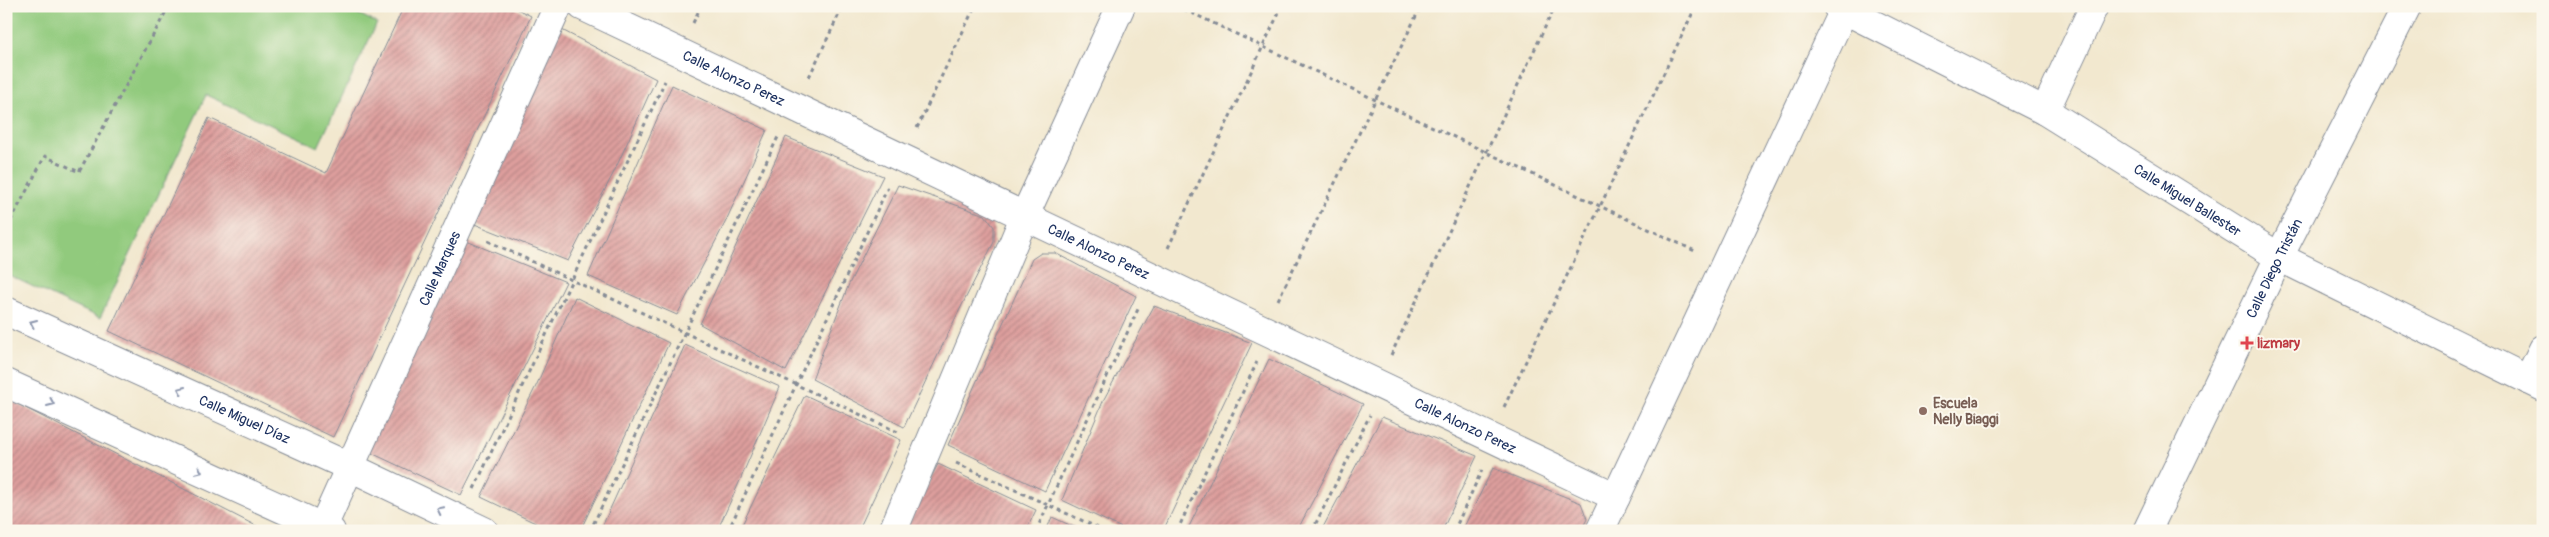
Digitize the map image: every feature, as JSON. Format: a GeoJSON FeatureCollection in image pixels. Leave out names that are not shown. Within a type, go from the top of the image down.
{"type":"FeatureCollection","features":[{"type":"Feature","properties":{"kind":"street","name":"Calle Marques"},"geometry":{"type":"LineString","coordinates":[[325,529],[350,467],[558,6]]}},
{"type":"Feature","properties":{"kind":"street","name":"Calle Alonzo Perez"},"geometry":{"type":"LineString","coordinates":[[582,6],[1616,497]]}},
{"type":"Feature","properties":{"kind":"street"},"geometry":{"type":"LineString","coordinates":[[893,531],[1025,215],[1121,6]]}},
{"type":"Feature","properties":{"kind":"street"},"geometry":{"type":"LineString","coordinates":[[2045,111],[2094,6]]}},
{"type":"Feature","properties":{"kind":"street","name":"Calle Diego Tristán"},"geometry":{"type":"LineString","coordinates":[[2147,531],[2279,257],[2407,6]]}},
{"type":"Feature","properties":{"kind":"street"},"geometry":{"type":"LineString","coordinates":[[1600,531],[1840,8]]}},
{"type":"Feature","properties":{"kind":"street","name":"Calle Miguel Ballester"},"geometry":{"type":"LineString","coordinates":[[1840,8],[2045,111],[2279,257],[2535,384]]}},
{"type":"Feature","properties":{"kind":"street","name":"Calle Miguel Díaz"},"geometry":{"type":"LineString","coordinates":[[6,311],[350,467],[484,531]]}},
{"type":"Feature","properties":{"kind":"street"},"geometry":{"type":"LineString","coordinates":[[2535,384],[2543,349]]}},
{"type":"Feature","properties":{"kind":"street"},"geometry":{"type":"LineString","coordinates":[[6,383],[325,529]]}},
{"type":"Feature","properties":{"kind":"path"},"geometry":{"type":"LineString","coordinates":[[6,225],[8,226],[45,156],[79,172],[169,6]]}},
{"type":"Feature","properties":{"kind":"path"},"geometry":{"type":"LineString","coordinates":[[692,25],[702,6]]}},
{"type":"Feature","properties":{"kind":"path"},"geometry":{"type":"LineString","coordinates":[[809,77],[843,6]]}},
{"type":"Feature","properties":{"kind":"path"},"geometry":{"type":"LineString","coordinates":[[915,131],[975,6]]}},
{"type":"Feature","properties":{"kind":"path"},"geometry":{"type":"LineString","coordinates":[[1177,6],[1696,250]]}},
{"type":"Feature","properties":{"kind":"path"},"geometry":{"type":"LineString","coordinates":[[1167,250],[1282,6]]}},
{"type":"Feature","properties":{"kind":"path"},"geometry":{"type":"LineString","coordinates":[[1278,301],[1422,6]]}},
{"type":"Feature","properties":{"kind":"path"},"geometry":{"type":"LineString","coordinates":[[1390,356],[1555,6]]}},
{"type":"Feature","properties":{"kind":"path"},"geometry":{"type":"LineString","coordinates":[[1504,408],[1696,6]]}},
{"type":"Feature","properties":{"kind":"path"},"geometry":{"type":"LineString","coordinates":[[471,494],[665,80]]}},
{"type":"Feature","properties":{"kind":"path"},"geometry":{"type":"LineString","coordinates":[[590,531],[780,133]]}},
{"type":"Feature","properties":{"kind":"path"},"geometry":{"type":"LineString","coordinates":[[728,531],[892,178]]}},
{"type":"Feature","properties":{"kind":"path"},"geometry":{"type":"LineString","coordinates":[[483,239],[905,435]]}},
{"type":"Feature","properties":{"kind":"path"},"geometry":{"type":"LineString","coordinates":[[1036,531],[1140,305]]}},
{"type":"Feature","properties":{"kind":"path"},"geometry":{"type":"LineString","coordinates":[[1177,531],[1261,353]]}},
{"type":"Feature","properties":{"kind":"path"},"geometry":{"type":"LineString","coordinates":[[1312,531],[1373,410]]}},
{"type":"Feature","properties":{"kind":"path"},"geometry":{"type":"LineString","coordinates":[[952,461],[1104,531]]}},
{"type":"Feature","properties":{"kind":"path"},"geometry":{"type":"LineString","coordinates":[[1454,531],[1486,463]]}},
{"type":"Feature","properties":{"kind":"green space"},"geometry":{"type":"Polygon","coordinates":[[[6,6],[342,6],[377,23],[318,147],[206,95],[100,318],[6,274],[6,6]]]}},
{"type":"Feature","properties":{"kind":"building"},"geometry":{"type":"Polygon","coordinates":[[[404,6],[511,6],[531,16],[333,437],[109,331],[209,118],[326,173],[404,6]]]}},
{"type":"Feature","properties":{"kind":"building"},"geometry":{"type":"Polygon","coordinates":[[[560,29],[656,79],[614,172],[568,261],[472,223],[560,29]]]}},
{"type":"Feature","properties":{"kind":"building"},"geometry":{"type":"Polygon","coordinates":[[[672,85],[767,130],[725,223],[677,315],[588,276],[672,85]]]}},
{"type":"Feature","properties":{"kind":"building"},"geometry":{"type":"Polygon","coordinates":[[[786,137],[883,176],[786,371],[700,324],[786,137]]]}},
{"type":"Feature","properties":{"kind":"building"},"geometry":{"type":"Polygon","coordinates":[[[898,185],[985,215],[994,227],[994,242],[904,427],[812,379],[849,284],[898,185]]]}},
{"type":"Feature","properties":{"kind":"building"},"geometry":{"type":"Polygon","coordinates":[[[464,240],[566,282],[461,495],[365,450],[464,240]]]}},
{"type":"Feature","properties":{"kind":"building"},"geometry":{"type":"Polygon","coordinates":[[[1041,253],[1055,253],[1136,296],[1045,491],[948,445],[1032,259],[1041,253]]]}},
{"type":"Feature","properties":{"kind":"building"},"geometry":{"type":"Polygon","coordinates":[[[575,297],[669,343],[580,531],[552,531],[481,497],[537,384],[575,297]]]}},
{"type":"Feature","properties":{"kind":"building"},"geometry":{"type":"Polygon","coordinates":[[[1154,306],[1252,343],[1163,531],[1128,531],[1062,500],[1104,399],[1154,306]]]}},
{"type":"Feature","properties":{"kind":"building"},"geometry":{"type":"Polygon","coordinates":[[[685,345],[780,387],[717,531],[600,531],[685,345]]]}},
{"type":"Feature","properties":{"kind":"building"},"geometry":{"type":"Polygon","coordinates":[[[1269,359],[1363,404],[1297,531],[1187,531],[1269,359]]]}},
{"type":"Feature","properties":{"kind":"building"},"geometry":{"type":"Polygon","coordinates":[[[805,395],[901,440],[858,531],[739,531],[805,395]]]}},
{"type":"Feature","properties":{"kind":"building"},"geometry":{"type":"Polygon","coordinates":[[[6,398],[266,531],[6,531],[6,398]]]}},
{"type":"Feature","properties":{"kind":"building"},"geometry":{"type":"Polygon","coordinates":[[[1382,417],[1477,456],[1442,531],[1321,531],[1382,417]]]}},
{"type":"Feature","properties":{"kind":"building"},"geometry":{"type":"Polygon","coordinates":[[[938,464],[1036,510],[1026,531],[904,531],[938,464]]]}},
{"type":"Feature","properties":{"kind":"building"},"geometry":{"type":"Polygon","coordinates":[[[1493,468],[1581,503],[1587,519],[1581,531],[1462,531],[1493,468]]]}},
{"type":"Feature","properties":{"kind":"building"},"geometry":{"type":"Polygon","coordinates":[[[1052,517],[1083,531],[1046,531],[1052,517]]]}},
{"type":"Feature","properties":{"kind":"place","name":"lizmary"},"geometry":{"type":"Point","coordinates":[2247,343]}},
{"type":"Feature","properties":{"kind":"place","name":"Escuela Nelly Biaggi"},"geometry":{"type":"Point","coordinates":[1923,411]}}]}
